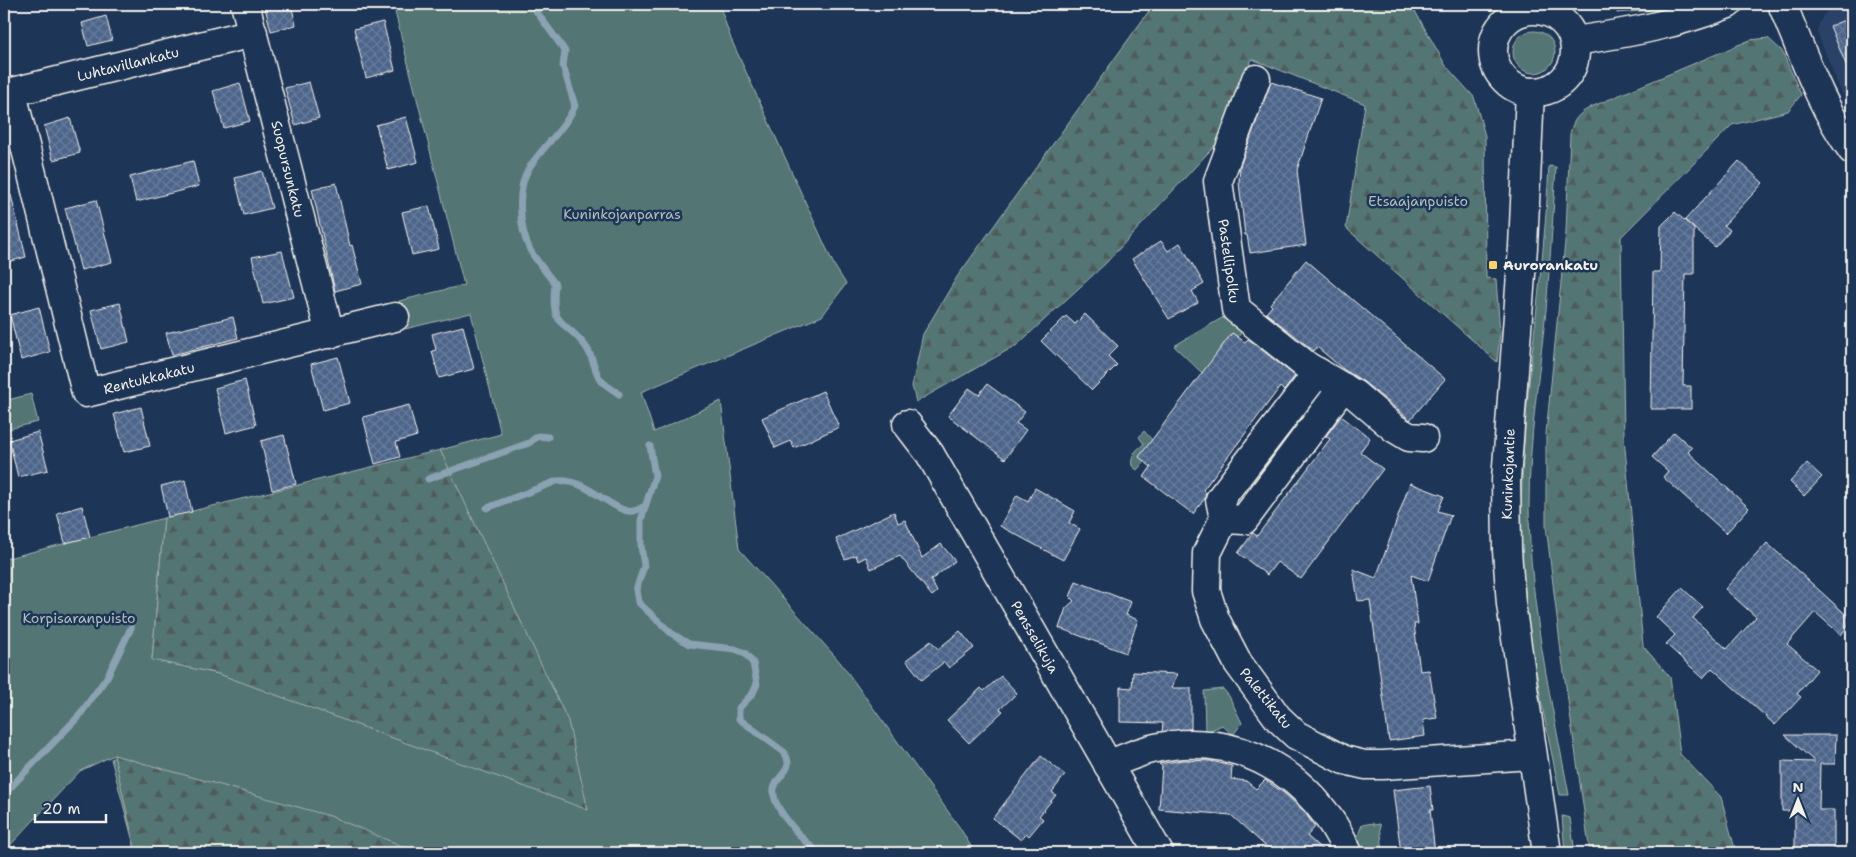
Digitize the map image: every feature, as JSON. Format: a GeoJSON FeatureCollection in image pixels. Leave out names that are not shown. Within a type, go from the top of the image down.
{"type":"FeatureCollection","features":[{"type":"Feature","properties":{"kind":"street","name":"Suopursunkatu"},"geometry":{"type":"LineString","coordinates":[[245,4],[330,334]]}},
{"type":"Feature","properties":{"kind":"street"},"geometry":{"type":"LineString","coordinates":[[1575,40],[1631,33],[1674,23],[1728,4]]}},
{"type":"Feature","properties":{"kind":"street"},"geometry":{"type":"LineString","coordinates":[[1782,4],[1817,91],[1829,116],[1852,150]]}},
{"type":"Feature","properties":{"kind":"street"},"geometry":{"type":"LineString","coordinates":[[1531,7],[1555,14],[1570,30],[1575,40],[1574,63],[1562,82],[1542,91],[1530,92],[1520,89],[1506,80],[1496,66],[1493,55],[1494,44],[1503,23],[1531,7]]}},
{"type":"Feature","properties":{"kind":"street","name":"Luhtavillankatu"},"geometry":{"type":"LineString","coordinates":[[8,93],[253,33]]}},
{"type":"Feature","properties":{"kind":"street","name":"Pastellipolku"},"geometry":{"type":"LineString","coordinates":[[1256,79],[1218,180],[1236,310],[1307,366],[1343,388],[1394,428],[1409,437],[1424,438]]}},
{"type":"Feature","properties":{"kind":"street","name":"Kuninkojantie"},"geometry":{"type":"LineString","coordinates":[[1530,92],[1524,237],[1506,480],[1507,550],[1511,604],[1547,853]]}},
{"type":"Feature","properties":{"kind":"street","name":"Rentukkakatu"},"geometry":{"type":"LineString","coordinates":[[8,93],[86,393],[395,317]]}},
{"type":"Feature","properties":{"kind":"street","name":"Palettikatu"},"geometry":{"type":"LineString","coordinates":[[1318,372],[1220,499],[1224,519],[1207,553],[1206,591],[1215,619],[1238,663],[1253,687],[1278,718],[1308,743],[1344,760],[1365,765],[1532,756]]}},
{"type":"Feature","properties":{"kind":"street"},"geometry":{"type":"LineString","coordinates":[[1224,519],[1244,520],[1343,388]]}},
{"type":"Feature","properties":{"kind":"street","name":"Pensselikuja"},"geometry":{"type":"LineString","coordinates":[[907,424],[930,454],[1159,853]]}},
{"type":"Feature","properties":{"kind":"street"},"geometry":{"type":"LineString","coordinates":[[1287,773],[1308,743]]}},
{"type":"Feature","properties":{"kind":"street"},"geometry":{"type":"LineString","coordinates":[[1108,765],[1151,750],[1198,746],[1234,750],[1264,761],[1287,773],[1322,807],[1348,853]]}},
{"type":"Feature","properties":{"kind":"shaded area"},"geometry":{"type":"Polygon","coordinates":[[[1838,4],[1852,4],[1852,113],[1817,32],[1820,21],[1826,12],[1838,4]]]}},
{"type":"Feature","properties":{"kind":"green space","name":"Kuninkojanparras"},"geometry":{"type":"Polygon","coordinates":[[[393,4],[719,4],[731,39],[834,265],[846,284],[822,316],[641,392],[654,432],[721,401],[739,549],[840,662],[960,828],[975,853],[136,853],[111,759],[117,756],[114,755],[80,771],[4,852],[4,559],[164,518],[152,659],[219,674],[239,681],[471,519],[440,450],[501,434],[471,313],[405,329],[399,301],[464,285],[393,4]]]}},
{"type":"Feature","properties":{"kind":"green space","name":"Etsaajanpuisto"},"geometry":{"type":"Polygon","coordinates":[[[1154,4],[1411,4],[1446,66],[1474,97],[1485,136],[1486,278],[1496,279],[1500,333],[1497,362],[1346,228],[1365,104],[1252,59],[1219,141],[1105,264],[1017,345],[916,402],[912,386],[923,334],[957,277],[1154,4]]]}},
{"type":"Feature","properties":{"kind":"green space"},"geometry":{"type":"Polygon","coordinates":[[[1617,4],[1684,4],[1666,9],[1617,13],[1617,4]]]}},
{"type":"Feature","properties":{"kind":"green space"},"geometry":{"type":"Polygon","coordinates":[[[1530,31],[1538,31],[1549,37],[1555,52],[1549,67],[1538,73],[1530,73],[1519,67],[1513,56],[1513,48],[1519,37],[1530,31]]]}},
{"type":"Feature","properties":{"kind":"green space"},"geometry":{"type":"Polygon","coordinates":[[[1768,38],[1782,51],[1801,95],[1788,111],[1732,125],[1621,237],[1624,437],[1643,646],[1670,677],[1680,754],[1721,797],[1736,853],[1590,853],[1561,652],[1546,525],[1546,434],[1566,232],[1570,134],[1577,118],[1591,107],[1750,40],[1768,38]]]}},
{"type":"Feature","properties":{"kind":"green space"},"geometry":{"type":"Polygon","coordinates":[[[1549,166],[1556,167],[1546,310],[1529,482],[1530,542],[1542,651],[1569,795],[1560,795],[1539,688],[1527,615],[1521,543],[1523,464],[1529,379],[1543,251],[1549,166]]]}},
{"type":"Feature","properties":{"kind":"green space"},"geometry":{"type":"Polygon","coordinates":[[[1227,315],[1244,329],[1238,337],[1232,333],[1220,349],[1212,371],[1207,367],[1202,373],[1174,346],[1227,315]]]}},
{"type":"Feature","properties":{"kind":"green space"},"geometry":{"type":"Polygon","coordinates":[[[31,394],[38,422],[4,430],[4,401],[31,394]]]}},
{"type":"Feature","properties":{"kind":"green space"},"geometry":{"type":"Polygon","coordinates":[[[1144,431],[1152,440],[1139,457],[1145,461],[1137,470],[1132,466],[1132,459],[1136,451],[1144,444],[1139,437],[1144,431]]]}},
{"type":"Feature","properties":{"kind":"green space"},"geometry":{"type":"Polygon","coordinates":[[[440,450],[568,721],[588,810],[219,674],[152,660],[164,518],[440,450]]]}},
{"type":"Feature","properties":{"kind":"green space"},"geometry":{"type":"Polygon","coordinates":[[[1223,689],[1229,696],[1242,723],[1233,735],[1222,725],[1205,733],[1204,691],[1223,689]]]}},
{"type":"Feature","properties":{"kind":"green space"},"geometry":{"type":"Polygon","coordinates":[[[114,755],[330,816],[419,853],[136,853],[114,755]]]}},
{"type":"Feature","properties":{"kind":"green space"},"geometry":{"type":"Polygon","coordinates":[[[1562,816],[1570,818],[1575,853],[1565,853],[1562,816]]]}},
{"type":"Feature","properties":{"kind":"green space"},"geometry":{"type":"Polygon","coordinates":[[[1373,823],[1374,825],[1380,824],[1383,853],[1359,853],[1353,839],[1358,835],[1362,825],[1373,823]]]}},
{"type":"Feature","properties":{"kind":"building"},"geometry":{"type":"Polygon","coordinates":[[[264,4],[291,4],[296,25],[271,31],[264,4]]]}},
{"type":"Feature","properties":{"kind":"building"},"geometry":{"type":"Polygon","coordinates":[[[106,16],[112,40],[88,46],[82,23],[106,16]]]}},
{"type":"Feature","properties":{"kind":"building"},"geometry":{"type":"Polygon","coordinates":[[[1852,17],[1852,79],[1830,26],[1852,17]]]}},
{"type":"Feature","properties":{"kind":"building"},"geometry":{"type":"Polygon","coordinates":[[[383,22],[395,70],[366,78],[354,29],[383,22]]]}},
{"type":"Feature","properties":{"kind":"building"},"geometry":{"type":"Polygon","coordinates":[[[309,82],[319,118],[295,125],[285,88],[309,82]]]}},
{"type":"Feature","properties":{"kind":"building"},"geometry":{"type":"Polygon","coordinates":[[[1271,82],[1321,98],[1297,170],[1306,245],[1250,253],[1247,235],[1245,235],[1239,182],[1240,166],[1271,82]]]}},
{"type":"Feature","properties":{"kind":"building"},"geometry":{"type":"Polygon","coordinates":[[[240,83],[250,121],[224,128],[213,91],[240,83]]]}},
{"type":"Feature","properties":{"kind":"building"},"geometry":{"type":"Polygon","coordinates":[[[406,117],[418,162],[388,170],[376,125],[406,117]]]}},
{"type":"Feature","properties":{"kind":"building"},"geometry":{"type":"Polygon","coordinates":[[[70,118],[80,153],[53,160],[44,126],[70,118]]]}},
{"type":"Feature","properties":{"kind":"building"},"geometry":{"type":"Polygon","coordinates":[[[193,161],[199,186],[136,202],[130,177],[193,161]]]}},
{"type":"Feature","properties":{"kind":"building"},"geometry":{"type":"Polygon","coordinates":[[[1739,161],[1763,183],[1724,225],[1730,230],[1715,247],[1685,220],[1739,161]]]}},
{"type":"Feature","properties":{"kind":"building"},"geometry":{"type":"Polygon","coordinates":[[[262,171],[272,208],[244,215],[235,178],[262,171]]]}},
{"type":"Feature","properties":{"kind":"building"},"geometry":{"type":"Polygon","coordinates":[[[336,183],[350,246],[352,245],[362,284],[335,291],[312,189],[336,183]]]}},
{"type":"Feature","properties":{"kind":"building"},"geometry":{"type":"Polygon","coordinates":[[[11,195],[26,257],[4,263],[4,196],[11,195]]]}},
{"type":"Feature","properties":{"kind":"building"},"geometry":{"type":"Polygon","coordinates":[[[96,200],[112,262],[81,270],[65,208],[96,200]]]}},
{"type":"Feature","properties":{"kind":"building"},"geometry":{"type":"Polygon","coordinates":[[[429,206],[439,249],[412,255],[402,212],[429,206]]]}},
{"type":"Feature","properties":{"kind":"building"},"geometry":{"type":"Polygon","coordinates":[[[1675,212],[1694,229],[1694,274],[1685,274],[1683,386],[1691,386],[1691,409],[1651,409],[1653,272],[1660,272],[1661,226],[1675,212]]]}},
{"type":"Feature","properties":{"kind":"building"},"geometry":{"type":"Polygon","coordinates":[[[1161,241],[1168,251],[1180,243],[1204,284],[1192,291],[1198,302],[1169,319],[1132,259],[1161,241]]]}},
{"type":"Feature","properties":{"kind":"building"},"geometry":{"type":"Polygon","coordinates":[[[282,251],[294,297],[263,304],[252,257],[282,251]]]}},
{"type":"Feature","properties":{"kind":"building"},"geometry":{"type":"Polygon","coordinates":[[[1306,260],[1445,379],[1410,420],[1317,347],[1314,351],[1266,313],[1272,306],[1270,304],[1306,260]]]}},
{"type":"Feature","properties":{"kind":"building"},"geometry":{"type":"Polygon","coordinates":[[[120,303],[129,342],[101,349],[91,310],[120,303]]]}},
{"type":"Feature","properties":{"kind":"building"},"geometry":{"type":"Polygon","coordinates":[[[39,307],[50,352],[21,360],[10,315],[39,307]]]}},
{"type":"Feature","properties":{"kind":"building"},"geometry":{"type":"Polygon","coordinates":[[[1085,314],[1118,346],[1108,356],[1117,365],[1092,390],[1041,341],[1066,316],[1075,324],[1085,314]]]}},
{"type":"Feature","properties":{"kind":"building"},"geometry":{"type":"Polygon","coordinates":[[[233,317],[238,338],[172,355],[166,333],[233,317]]]}},
{"type":"Feature","properties":{"kind":"building"},"geometry":{"type":"Polygon","coordinates":[[[463,326],[474,369],[439,378],[432,351],[436,350],[432,334],[463,326]]]}},
{"type":"Feature","properties":{"kind":"building"},"geometry":{"type":"Polygon","coordinates":[[[1232,333],[1245,342],[1248,339],[1295,376],[1284,391],[1280,387],[1203,490],[1206,493],[1205,498],[1193,514],[1144,477],[1151,467],[1139,457],[1232,333]]]}},
{"type":"Feature","properties":{"kind":"building"},"geometry":{"type":"Polygon","coordinates":[[[338,357],[350,403],[323,410],[311,364],[338,357]]]}},
{"type":"Feature","properties":{"kind":"building"},"geometry":{"type":"Polygon","coordinates":[[[245,380],[256,425],[226,433],[215,388],[245,380]]]}},
{"type":"Feature","properties":{"kind":"building"},"geometry":{"type":"Polygon","coordinates":[[[987,384],[1025,412],[1016,423],[1026,430],[1005,459],[948,416],[969,388],[979,395],[987,384]]]}},
{"type":"Feature","properties":{"kind":"building"},"geometry":{"type":"Polygon","coordinates":[[[823,391],[839,427],[794,448],[791,441],[775,448],[762,418],[823,391]]]}},
{"type":"Feature","properties":{"kind":"building"},"geometry":{"type":"Polygon","coordinates":[[[409,405],[417,436],[396,442],[400,457],[375,464],[363,417],[409,405]]]}},
{"type":"Feature","properties":{"kind":"building"},"geometry":{"type":"Polygon","coordinates":[[[141,407],[150,446],[124,452],[114,414],[141,407]]]}},
{"type":"Feature","properties":{"kind":"building"},"geometry":{"type":"Polygon","coordinates":[[[1341,416],[1370,438],[1360,452],[1383,469],[1301,579],[1277,562],[1267,575],[1238,553],[1253,533],[1257,536],[1330,439],[1326,436],[1341,416]]]}},
{"type":"Feature","properties":{"kind":"building"},"geometry":{"type":"Polygon","coordinates":[[[38,432],[48,470],[18,477],[9,440],[38,432]]]}},
{"type":"Feature","properties":{"kind":"building"},"geometry":{"type":"Polygon","coordinates":[[[1674,432],[1692,448],[1688,452],[1749,508],[1726,533],[1663,477],[1668,471],[1652,457],[1674,432]]]}},
{"type":"Feature","properties":{"kind":"building"},"geometry":{"type":"Polygon","coordinates":[[[284,435],[296,484],[272,490],[261,441],[284,435]]]}},
{"type":"Feature","properties":{"kind":"building"},"geometry":{"type":"Polygon","coordinates":[[[1807,463],[1822,477],[1804,496],[1790,482],[1807,463]]]}},
{"type":"Feature","properties":{"kind":"building"},"geometry":{"type":"Polygon","coordinates":[[[185,480],[192,512],[168,517],[161,486],[185,480]]]}},
{"type":"Feature","properties":{"kind":"building"},"geometry":{"type":"Polygon","coordinates":[[[1410,483],[1444,496],[1438,511],[1451,515],[1428,581],[1411,575],[1418,624],[1414,624],[1420,671],[1429,670],[1437,718],[1423,720],[1425,736],[1389,741],[1370,600],[1358,601],[1353,569],[1376,578],[1410,483]]]}},
{"type":"Feature","properties":{"kind":"building"},"geometry":{"type":"Polygon","coordinates":[[[1035,488],[1075,511],[1069,523],[1080,529],[1063,560],[1000,526],[1017,495],[1028,501],[1035,488]]]}},
{"type":"Feature","properties":{"kind":"building"},"geometry":{"type":"Polygon","coordinates":[[[82,506],[90,537],[65,543],[57,513],[82,506]]]}},
{"type":"Feature","properties":{"kind":"building"},"geometry":{"type":"Polygon","coordinates":[[[894,512],[898,523],[905,520],[922,558],[941,544],[955,561],[931,580],[937,592],[932,596],[900,556],[871,569],[866,557],[858,561],[856,555],[845,559],[836,539],[894,512]]]}},
{"type":"Feature","properties":{"kind":"building"},"geometry":{"type":"Polygon","coordinates":[[[1767,543],[1852,620],[1841,635],[1815,612],[1787,644],[1817,670],[1797,694],[1801,697],[1775,725],[1712,668],[1703,678],[1666,644],[1675,635],[1656,617],[1682,588],[1703,607],[1693,618],[1727,649],[1756,617],[1725,589],[1767,543]]]}},
{"type":"Feature","properties":{"kind":"building"},"geometry":{"type":"Polygon","coordinates":[[[1076,581],[1131,602],[1126,615],[1138,620],[1126,653],[1059,628],[1066,608],[1074,601],[1070,597],[1076,581]]]}},
{"type":"Feature","properties":{"kind":"building"},"geometry":{"type":"Polygon","coordinates":[[[960,631],[974,648],[949,668],[944,662],[922,680],[906,660],[931,641],[938,649],[960,631]]]}},
{"type":"Feature","properties":{"kind":"building"},"geometry":{"type":"Polygon","coordinates":[[[1133,672],[1177,674],[1172,688],[1191,688],[1191,729],[1162,732],[1163,723],[1120,722],[1120,687],[1132,688],[1133,672]]]}},
{"type":"Feature","properties":{"kind":"building"},"geometry":{"type":"Polygon","coordinates":[[[1001,676],[1017,693],[1000,709],[1003,711],[969,743],[947,720],[981,688],[984,691],[1001,676]]]}},
{"type":"Feature","properties":{"kind":"building"},"geometry":{"type":"Polygon","coordinates":[[[1785,735],[1836,735],[1835,764],[1820,764],[1819,810],[1834,810],[1834,853],[1795,853],[1795,811],[1782,811],[1782,761],[1815,762],[1785,735]]]}},
{"type":"Feature","properties":{"kind":"building"},"geometry":{"type":"Polygon","coordinates":[[[1041,756],[1065,775],[1052,792],[1056,795],[1039,816],[1043,819],[1029,836],[1026,833],[1021,840],[993,818],[1041,756]]]}},
{"type":"Feature","properties":{"kind":"building"},"geometry":{"type":"Polygon","coordinates":[[[1183,760],[1211,761],[1232,766],[1231,779],[1246,781],[1256,789],[1265,780],[1284,793],[1304,811],[1315,827],[1307,836],[1326,853],[1273,853],[1231,815],[1159,809],[1162,766],[1159,764],[1183,760]]]}},
{"type":"Feature","properties":{"kind":"building"},"geometry":{"type":"Polygon","coordinates":[[[1430,786],[1433,810],[1430,810],[1435,853],[1401,853],[1393,790],[1430,786]]]}},
{"type":"Feature","properties":{"kind":"waterway"},"geometry":{"type":"LineString","coordinates":[[531,4],[565,51],[563,66],[575,106],[565,123],[529,168],[525,177],[520,209],[523,231],[530,250],[555,284],[554,299],[557,317],[586,347],[602,381],[619,394]]}},
{"type":"Feature","properties":{"kind":"waterway"},"geometry":{"type":"LineString","coordinates":[[428,479],[529,443],[538,436],[548,437]]}},
{"type":"Feature","properties":{"kind":"waterway"},"geometry":{"type":"LineString","coordinates":[[650,446],[655,476],[641,520],[641,546],[644,566],[636,590],[638,602],[671,633],[689,644],[735,649],[745,653],[753,663],[757,684],[753,693],[739,708],[739,719],[784,752],[788,763],[787,768],[776,783],[774,796],[783,815],[798,834],[820,853]]}},
{"type":"Feature","properties":{"kind":"waterway"},"geometry":{"type":"LineString","coordinates":[[487,508],[557,481],[568,481],[578,484],[625,510],[634,511],[644,507]]}},
{"type":"Feature","properties":{"kind":"waterway"},"geometry":{"type":"LineString","coordinates":[[4,794],[79,716],[107,677],[131,628]]}},
{"type":"Feature","properties":{"kind":"place","name":"Aurorankatu"},"geometry":{"type":"Point","coordinates":[1493,265]}},
{"type":"Feature","properties":{"kind":"park label","name":"Korpisaranpuisto"},"geometry":{"type":"Point","coordinates":[79,618]}}]}
